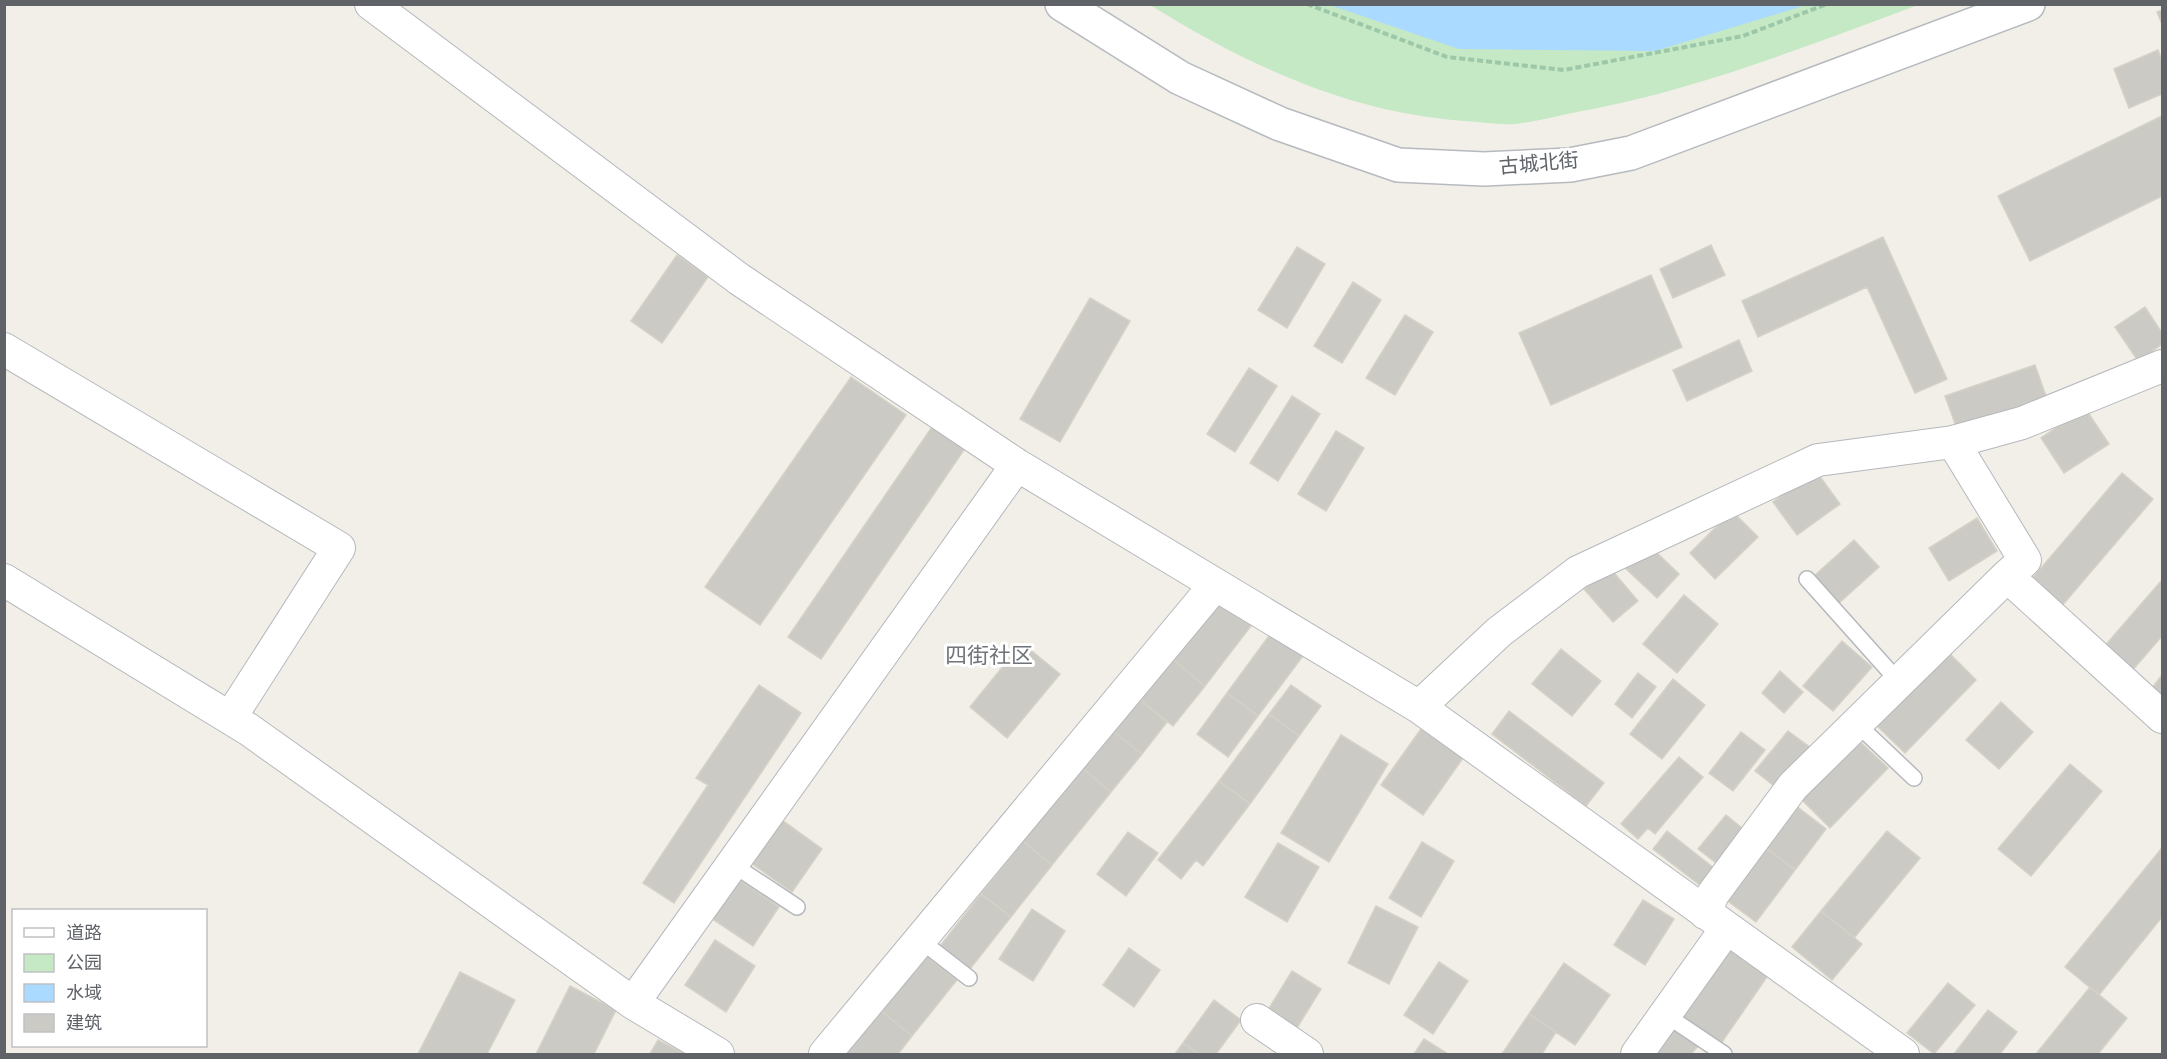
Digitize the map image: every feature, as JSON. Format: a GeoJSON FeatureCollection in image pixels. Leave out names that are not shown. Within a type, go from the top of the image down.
{"type":"FeatureCollection","features":[{"type":"Feature","properties":{"kind":"main road","name":"古城北街"},"geometry":{"type":"LineString","coordinates":[[1062,4],[1180,78],[1280,124],[1398,165],[1484,170],[1570,165],[1631,153],[2028,4]]}},
{"type":"Feature","properties":{"kind":"street"},"geometry":{"type":"LineString","coordinates":[[371,4],[740,279],[1017,465],[1419,708],[1903,1054]]}},
{"type":"Feature","properties":{"kind":"street"},"geometry":{"type":"LineString","coordinates":[[4,349],[339,548],[230,718]]}},
{"type":"Feature","properties":{"kind":"street"},"geometry":{"type":"LineString","coordinates":[[1419,708],[1499,632],[1578,572],[1818,460],[1953,442],[2022,423],[2163,366]]}},
{"type":"Feature","properties":{"kind":"street"},"geometry":{"type":"LineString","coordinates":[[1637,1054],[1666,1015],[1716,921],[1713,894],[1793,786],[2025,560],[1953,442]]}},
{"type":"Feature","properties":{"kind":"street"},"geometry":{"type":"LineString","coordinates":[[633,1003],[1017,465]]}},
{"type":"Feature","properties":{"kind":"street"},"geometry":{"type":"LineString","coordinates":[[2007,576],[2163,717]]}},
{"type":"Feature","properties":{"kind":"street"},"geometry":{"type":"LineString","coordinates":[[4,580],[230,718],[633,1003],[718,1054]]}},
{"type":"Feature","properties":{"kind":"street"},"geometry":{"type":"LineString","coordinates":[[825,1054],[1215,585]]}},
{"type":"Feature","properties":{"kind":"street"},"geometry":{"type":"LineString","coordinates":[[1257,1020],[1307,1054]]}},
{"type":"Feature","properties":{"kind":"lane"},"geometry":{"type":"LineString","coordinates":[[1807,579],[1899,682]]}},
{"type":"Feature","properties":{"kind":"lane"},"geometry":{"type":"LineString","coordinates":[[1857,724],[1914,778]]}},
{"type":"Feature","properties":{"kind":"lane"},"geometry":{"type":"LineString","coordinates":[[732,864],[797,907]]}},
{"type":"Feature","properties":{"kind":"lane"},"geometry":{"type":"LineString","coordinates":[[920,940],[969,978]]}},
{"type":"Feature","properties":{"kind":"lane"},"geometry":{"type":"LineString","coordinates":[[1666,1015],[1724,1054]]}},
{"type":"Feature","properties":{"kind":"path"},"geometry":{"type":"LineString","coordinates":[[1307,4],[1448,57],[1564,70],[1743,36],[1827,4]]}},
{"type":"Feature","properties":{"kind":"green space"},"geometry":{"type":"Polygon","coordinates":[[[1150,5],[1918,5],[1707,80],[1621,103],[1523,123],[1496,124],[1422,116],[1340,97],[1262,66],[1150,5]]]}},
{"type":"Feature","properties":{"kind":"water"},"geometry":{"type":"Polygon","coordinates":[[[1330,5],[1806,5],[1655,51],[1459,49],[1330,5]]]}},
{"type":"Feature","properties":{"kind":"building"},"geometry":{"type":"Polygon","coordinates":[[[2162,10],[2162,24],[2157,12],[2162,10]]]}},
{"type":"Feature","properties":{"kind":"building"},"geometry":{"type":"Polygon","coordinates":[[[2158,50],[2162,61],[2162,94],[2129,108],[2114,69],[2158,50]]]}},
{"type":"Feature","properties":{"kind":"building"},"geometry":{"type":"Polygon","coordinates":[[[2162,116],[2162,196],[2030,261],[1998,196],[2162,116]]]}},
{"type":"Feature","properties":{"kind":"building"},"geometry":{"type":"Polygon","coordinates":[[[1883,237],[1947,379],[1915,393],[1867,287],[1758,337],[1742,301],[1883,237]]]}},
{"type":"Feature","properties":{"kind":"building"},"geometry":{"type":"Polygon","coordinates":[[[1711,245],[1725,275],[1673,298],[1660,269],[1711,245]]]}},
{"type":"Feature","properties":{"kind":"building"},"geometry":{"type":"Polygon","coordinates":[[[1297,247],[1325,264],[1287,328],[1258,310],[1297,247]]]}},
{"type":"Feature","properties":{"kind":"building"},"geometry":{"type":"Polygon","coordinates":[[[677,255],[708,277],[662,343],[631,321],[677,255]]]}},
{"type":"Feature","properties":{"kind":"building"},"geometry":{"type":"Polygon","coordinates":[[[1651,275],[1682,347],[1551,405],[1519,333],[1651,275]]]}},
{"type":"Feature","properties":{"kind":"building"},"geometry":{"type":"Polygon","coordinates":[[[1353,282],[1381,300],[1342,363],[1314,346],[1353,282]]]}},
{"type":"Feature","properties":{"kind":"building"},"geometry":{"type":"Polygon","coordinates":[[[1090,298],[1130,321],[1060,442],[1020,419],[1090,298]]]}},
{"type":"Feature","properties":{"kind":"building"},"geometry":{"type":"Polygon","coordinates":[[[2145,307],[2162,333],[2162,344],[2138,361],[2115,327],[2145,307]]]}},
{"type":"Feature","properties":{"kind":"building"},"geometry":{"type":"Polygon","coordinates":[[[1405,315],[1433,332],[1395,395],[1366,378],[1405,315]]]}},
{"type":"Feature","properties":{"kind":"building"},"geometry":{"type":"Polygon","coordinates":[[[1739,340],[1752,371],[1687,401],[1673,370],[1739,340]]]}},
{"type":"Feature","properties":{"kind":"building"},"geometry":{"type":"Polygon","coordinates":[[[2035,365],[2047,399],[1957,429],[1945,396],[2035,365]]]}},
{"type":"Feature","properties":{"kind":"building"},"geometry":{"type":"Polygon","coordinates":[[[1249,368],[1277,386],[1235,452],[1207,434],[1249,368]]]}},
{"type":"Feature","properties":{"kind":"building"},"geometry":{"type":"Polygon","coordinates":[[[851,377],[906,415],[760,625],[705,587],[851,377]]]}},
{"type":"Feature","properties":{"kind":"building"},"geometry":{"type":"Polygon","coordinates":[[[1292,396],[1320,414],[1278,481],[1250,463],[1292,396]]]}},
{"type":"Feature","properties":{"kind":"building"},"geometry":{"type":"Polygon","coordinates":[[[2085,408],[2109,444],[2064,473],[2041,438],[2085,408]]]}},
{"type":"Feature","properties":{"kind":"building"},"geometry":{"type":"Polygon","coordinates":[[[934,424],[966,447],[821,659],[788,637],[934,424]]]}},
{"type":"Feature","properties":{"kind":"building"},"geometry":{"type":"Polygon","coordinates":[[[1336,431],[1364,448],[1326,511],[1298,494],[1336,431]]]}},
{"type":"Feature","properties":{"kind":"building"},"geometry":{"type":"Polygon","coordinates":[[[1816,471],[1840,504],[1797,535],[1773,502],[1816,471]]]}},
{"type":"Feature","properties":{"kind":"building"},"geometry":{"type":"Polygon","coordinates":[[[2122,473],[2153,499],[2061,607],[2030,581],[2122,473]]]}},
{"type":"Feature","properties":{"kind":"building"},"geometry":{"type":"Polygon","coordinates":[[[1732,511],[1758,537],[1715,579],[1690,553],[1732,511]]]}},
{"type":"Feature","properties":{"kind":"building"},"geometry":{"type":"Polygon","coordinates":[[[1977,518],[1997,551],[1949,581],[1929,548],[1977,518]]]}},
{"type":"Feature","properties":{"kind":"building"},"geometry":{"type":"Polygon","coordinates":[[[1854,540],[1879,567],[1839,603],[1814,576],[1854,540]]]}},
{"type":"Feature","properties":{"kind":"building"},"geometry":{"type":"Polygon","coordinates":[[[1654,550],[1679,574],[1657,598],[1624,567],[1654,550]]]}},
{"type":"Feature","properties":{"kind":"building"},"geometry":{"type":"Polygon","coordinates":[[[1609,567],[1638,601],[1613,622],[1584,589],[1609,567]]]}},
{"type":"Feature","properties":{"kind":"building"},"geometry":{"type":"Polygon","coordinates":[[[2162,580],[2162,636],[2131,672],[2103,648],[2162,580]]]}},
{"type":"Feature","properties":{"kind":"building"},"geometry":{"type":"Polygon","coordinates":[[[1684,595],[1718,624],[1677,673],[1643,644],[1684,595]]]}},
{"type":"Feature","properties":{"kind":"building"},"geometry":{"type":"Polygon","coordinates":[[[1220,596],[1254,622],[1205,686],[1171,658],[1220,596]]]}},
{"type":"Feature","properties":{"kind":"building"},"geometry":{"type":"Polygon","coordinates":[[[1271,633],[1303,656],[1258,716],[1227,693],[1271,633]]]}},
{"type":"Feature","properties":{"kind":"building"},"geometry":{"type":"Polygon","coordinates":[[[1842,641],[1872,667],[1833,711],[1803,686],[1842,641]]]}},
{"type":"Feature","properties":{"kind":"building"},"geometry":{"type":"Polygon","coordinates":[[[1022,643],[1060,674],[1007,738],[970,707],[1022,643]]]}},
{"type":"Feature","properties":{"kind":"building"},"geometry":{"type":"Polygon","coordinates":[[[1561,649],[1601,681],[1572,716],[1532,684],[1561,649]]]}},
{"type":"Feature","properties":{"kind":"building"},"geometry":{"type":"Polygon","coordinates":[[[1946,650],[1976,680],[1905,753],[1874,723],[1946,650]]]}},
{"type":"Feature","properties":{"kind":"building"},"geometry":{"type":"Polygon","coordinates":[[[1171,658],[1205,686],[1173,726],[1139,699],[1171,658]]]}},
{"type":"Feature","properties":{"kind":"building"},"geometry":{"type":"Polygon","coordinates":[[[1780,671],[1803,692],[1784,713],[1762,693],[1780,671]]]}},
{"type":"Feature","properties":{"kind":"building"},"geometry":{"type":"Polygon","coordinates":[[[1638,673],[1656,687],[1632,718],[1615,704],[1638,673]]]}},
{"type":"Feature","properties":{"kind":"building"},"geometry":{"type":"Polygon","coordinates":[[[2162,675],[2162,697],[2152,688],[2162,675]]]}},
{"type":"Feature","properties":{"kind":"building"},"geometry":{"type":"Polygon","coordinates":[[[1673,679],[1705,705],[1662,759],[1630,734],[1673,679]]]}},
{"type":"Feature","properties":{"kind":"building"},"geometry":{"type":"Polygon","coordinates":[[[759,685],[801,713],[674,903],[643,883],[708,785],[696,778],[759,685]]]}},
{"type":"Feature","properties":{"kind":"building"},"geometry":{"type":"Polygon","coordinates":[[[1291,685],[1321,706],[1299,736],[1269,714],[1291,685]]]}},
{"type":"Feature","properties":{"kind":"building"},"geometry":{"type":"Polygon","coordinates":[[[1227,693],[1258,716],[1228,757],[1197,734],[1227,693]]]}},
{"type":"Feature","properties":{"kind":"building"},"geometry":{"type":"Polygon","coordinates":[[[1139,699],[1167,722],[1142,754],[1113,731],[1139,699]]]}},
{"type":"Feature","properties":{"kind":"building"},"geometry":{"type":"Polygon","coordinates":[[[2001,702],[2033,732],[1999,769],[1966,740],[2001,702]]]}},
{"type":"Feature","properties":{"kind":"building"},"geometry":{"type":"Polygon","coordinates":[[[1509,711],[1604,783],[1586,806],[1492,734],[1509,711]]]}},
{"type":"Feature","properties":{"kind":"building"},"geometry":{"type":"Polygon","coordinates":[[[1269,714],[1299,736],[1250,804],[1219,781],[1269,714]]]}},
{"type":"Feature","properties":{"kind":"building"},"geometry":{"type":"Polygon","coordinates":[[[1421,729],[1463,758],[1423,815],[1381,785],[1421,729]]]}},
{"type":"Feature","properties":{"kind":"building"},"geometry":{"type":"Polygon","coordinates":[[[1113,731],[1142,754],[1111,792],[1082,768],[1113,731]]]}},
{"type":"Feature","properties":{"kind":"building"},"geometry":{"type":"Polygon","coordinates":[[[1788,731],[1811,748],[1778,789],[1755,771],[1788,731]]]}},
{"type":"Feature","properties":{"kind":"building"},"geometry":{"type":"Polygon","coordinates":[[[1741,732],[1765,750],[1733,791],[1709,773],[1741,732]]]}},
{"type":"Feature","properties":{"kind":"building"},"geometry":{"type":"Polygon","coordinates":[[[1341,735],[1388,764],[1329,862],[1281,833],[1341,735]]]}},
{"type":"Feature","properties":{"kind":"building"},"geometry":{"type":"Polygon","coordinates":[[[1857,739],[1888,768],[1830,828],[1800,798],[1857,739]]]}},
{"type":"Feature","properties":{"kind":"building"},"geometry":{"type":"Polygon","coordinates":[[[1679,757],[1703,777],[1655,834],[1648,828],[1638,839],[1621,824],[1679,757]]]}},
{"type":"Feature","properties":{"kind":"building"},"geometry":{"type":"Polygon","coordinates":[[[2070,764],[2102,791],[2031,876],[1998,849],[2070,764]]]}},
{"type":"Feature","properties":{"kind":"building"},"geometry":{"type":"Polygon","coordinates":[[[1082,768],[1111,792],[1052,865],[1023,841],[1082,768]]]}},
{"type":"Feature","properties":{"kind":"building"},"geometry":{"type":"Polygon","coordinates":[[[1219,781],[1250,804],[1203,866],[1196,860],[1181,879],[1158,860],[1219,781]]]}},
{"type":"Feature","properties":{"kind":"building"},"geometry":{"type":"Polygon","coordinates":[[[1791,802],[1826,829],[1795,870],[1760,843],[1791,802]]]}},
{"type":"Feature","properties":{"kind":"building"},"geometry":{"type":"Polygon","coordinates":[[[1726,815],[1747,832],[1720,866],[1698,849],[1726,815]]]}},
{"type":"Feature","properties":{"kind":"building"},"geometry":{"type":"Polygon","coordinates":[[[782,820],[822,849],[792,892],[751,863],[782,820]]]}},
{"type":"Feature","properties":{"kind":"building"},"geometry":{"type":"Polygon","coordinates":[[[1667,831],[1719,872],[1705,889],[1653,849],[1667,831]]]}},
{"type":"Feature","properties":{"kind":"building"},"geometry":{"type":"Polygon","coordinates":[[[1887,831],[1920,858],[1854,938],[1821,911],[1887,831]]]}},
{"type":"Feature","properties":{"kind":"building"},"geometry":{"type":"Polygon","coordinates":[[[1128,832],[1158,853],[1126,896],[1097,874],[1128,832]]]}},
{"type":"Feature","properties":{"kind":"building"},"geometry":{"type":"Polygon","coordinates":[[[1023,841],[1052,865],[1011,917],[981,894],[1023,841]]]}},
{"type":"Feature","properties":{"kind":"building"},"geometry":{"type":"Polygon","coordinates":[[[1422,842],[1454,861],[1421,917],[1389,898],[1422,842]]]}},
{"type":"Feature","properties":{"kind":"building"},"geometry":{"type":"Polygon","coordinates":[[[1278,843],[1319,867],[1287,922],[1245,897],[1278,843]]]}},
{"type":"Feature","properties":{"kind":"building"},"geometry":{"type":"Polygon","coordinates":[[[1760,843],[1795,870],[1756,922],[1721,896],[1760,843]]]}},
{"type":"Feature","properties":{"kind":"building"},"geometry":{"type":"Polygon","coordinates":[[[2161,849],[2162,917],[2099,995],[2065,967],[2161,849]]]}},
{"type":"Feature","properties":{"kind":"building"},"geometry":{"type":"Polygon","coordinates":[[[738,879],[779,907],[753,946],[711,918],[738,879]]]}},
{"type":"Feature","properties":{"kind":"building"},"geometry":{"type":"Polygon","coordinates":[[[981,894],[1011,917],[970,969],[940,946],[981,894]]]}},
{"type":"Feature","properties":{"kind":"building"},"geometry":{"type":"Polygon","coordinates":[[[1643,900],[1674,919],[1645,965],[1614,945],[1643,900]]]}},
{"type":"Feature","properties":{"kind":"building"},"geometry":{"type":"Polygon","coordinates":[[[1376,906],[1418,927],[1389,984],[1348,963],[1376,906]]]}},
{"type":"Feature","properties":{"kind":"building"},"geometry":{"type":"Polygon","coordinates":[[[1032,909],[1065,931],[1033,981],[999,959],[1032,909]]]}},
{"type":"Feature","properties":{"kind":"building"},"geometry":{"type":"Polygon","coordinates":[[[1821,911],[1862,944],[1832,980],[1792,947],[1821,911]]]}},
{"type":"Feature","properties":{"kind":"building"},"geometry":{"type":"Polygon","coordinates":[[[715,940],[755,966],[726,1012],[685,985],[715,940]]]}},
{"type":"Feature","properties":{"kind":"building"},"geometry":{"type":"Polygon","coordinates":[[[1728,942],[1771,971],[1720,1045],[1678,1015],[1728,942]]]}},
{"type":"Feature","properties":{"kind":"building"},"geometry":{"type":"Polygon","coordinates":[[[1129,948],[1160,970],[1134,1007],[1103,985],[1129,948]]]}},
{"type":"Feature","properties":{"kind":"building"},"geometry":{"type":"Polygon","coordinates":[[[922,953],[957,980],[912,1036],[879,1009],[922,953]]]}},
{"type":"Feature","properties":{"kind":"building"},"geometry":{"type":"Polygon","coordinates":[[[1439,962],[1468,981],[1433,1034],[1404,1015],[1439,962]]]}},
{"type":"Feature","properties":{"kind":"building"},"geometry":{"type":"Polygon","coordinates":[[[1564,963],[1610,995],[1575,1045],[1529,1014],[1564,963]]]}},
{"type":"Feature","properties":{"kind":"building"},"geometry":{"type":"Polygon","coordinates":[[[1292,971],[1321,989],[1292,1036],[1263,1018],[1292,971]]]}},
{"type":"Feature","properties":{"kind":"building"},"geometry":{"type":"Polygon","coordinates":[[[460,972],[515,1000],[487,1054],[418,1054],[460,972]]]}},
{"type":"Feature","properties":{"kind":"building"},"geometry":{"type":"Polygon","coordinates":[[[1948,983],[1975,1005],[1934,1054],[1907,1033],[1948,983]]]}},
{"type":"Feature","properties":{"kind":"building"},"geometry":{"type":"Polygon","coordinates":[[[570,986],[616,1010],[594,1054],[536,1054],[570,986]]]}},
{"type":"Feature","properties":{"kind":"building"},"geometry":{"type":"Polygon","coordinates":[[[2090,987],[2127,1018],[2098,1054],[2036,1054],[2090,987]]]}},
{"type":"Feature","properties":{"kind":"building"},"geometry":{"type":"Polygon","coordinates":[[[1214,1000],[1241,1020],[1216,1054],[1199,1054],[1183,1043],[1214,1000]]]}},
{"type":"Feature","properties":{"kind":"building"},"geometry":{"type":"Polygon","coordinates":[[[879,1009],[912,1036],[898,1054],[844,1054],[879,1009]]]}},
{"type":"Feature","properties":{"kind":"building"},"geometry":{"type":"Polygon","coordinates":[[[1988,1010],[2017,1032],[2000,1054],[1954,1054],[1988,1010]]]}},
{"type":"Feature","properties":{"kind":"building"},"geometry":{"type":"Polygon","coordinates":[[[1529,1014],[1556,1032],[1542,1054],[1502,1054],[1529,1014]]]}},
{"type":"Feature","properties":{"kind":"building"},"geometry":{"type":"Polygon","coordinates":[[[1672,1024],[1699,1045],[1691,1054],[1652,1054],[1672,1024]]]}},
{"type":"Feature","properties":{"kind":"building"},"geometry":{"type":"Polygon","coordinates":[[[1424,1039],[1448,1054],[1414,1054],[1424,1039]]]}},
{"type":"Feature","properties":{"kind":"building"},"geometry":{"type":"Polygon","coordinates":[[[658,1040],[685,1054],[650,1054],[658,1040]]]}},
{"type":"Feature","properties":{"kind":"building"},"geometry":{"type":"Polygon","coordinates":[[[1183,1043],[1199,1054],[1175,1054],[1183,1043]]]}},
{"type":"Feature","properties":{"kind":"district","name":"四街社区"},"geometry":{"type":"Point","coordinates":[989,657]}}]}
